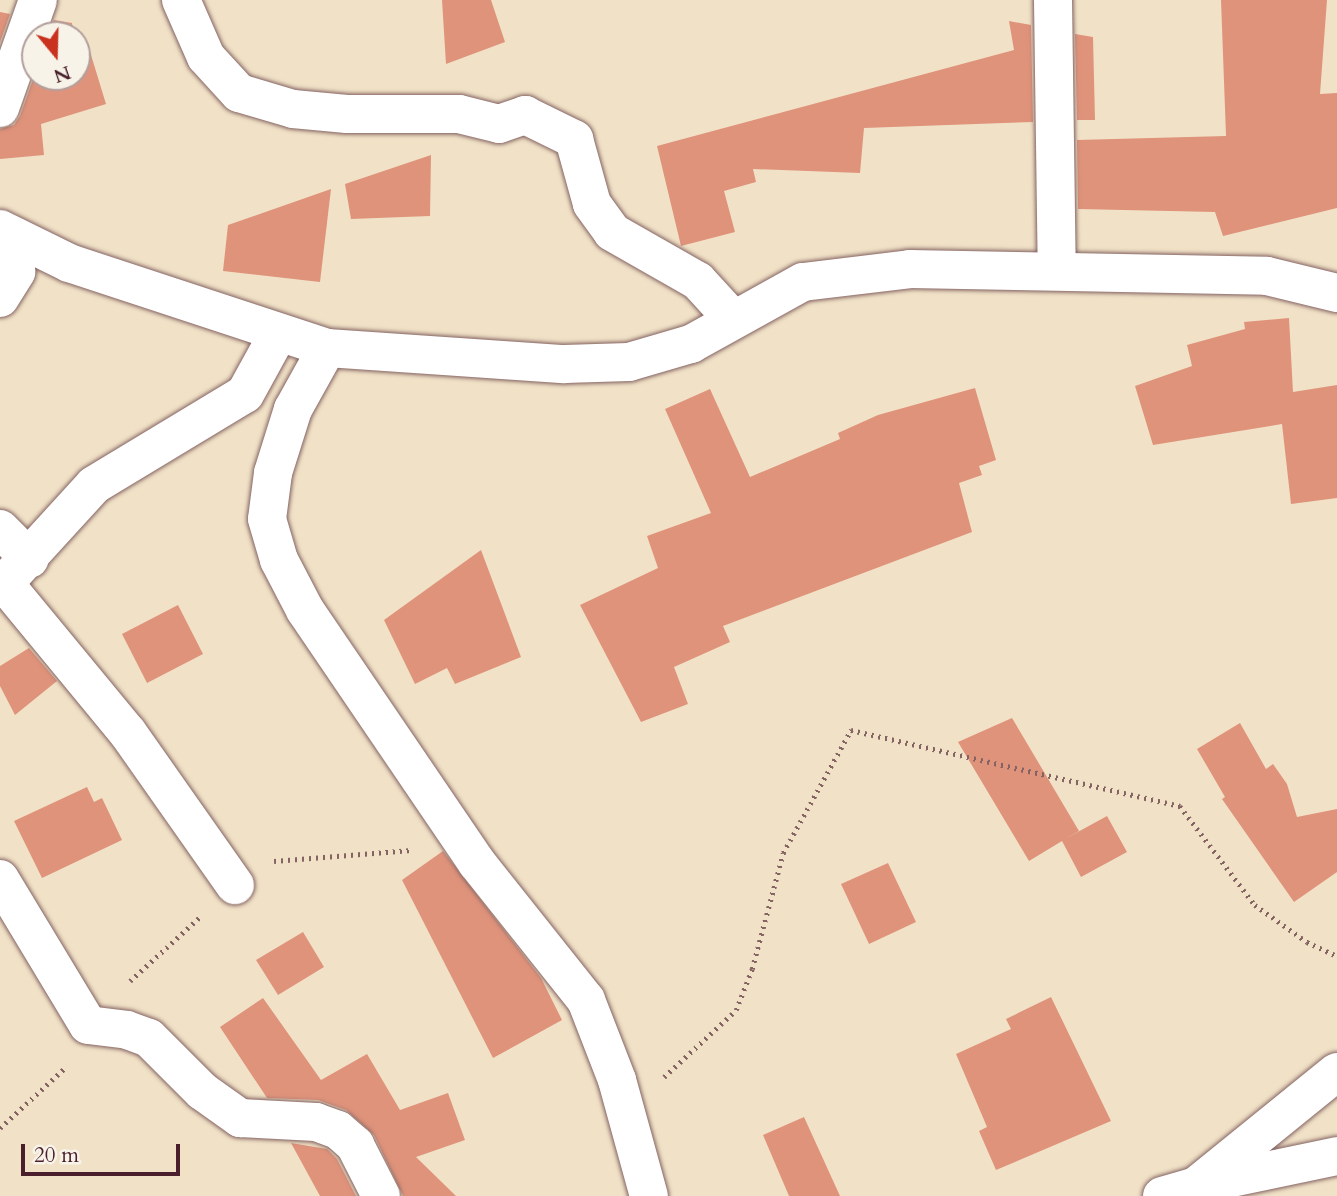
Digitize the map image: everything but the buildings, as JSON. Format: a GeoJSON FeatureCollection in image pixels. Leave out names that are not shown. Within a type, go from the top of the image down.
{"type":"FeatureCollection","features":[{"type":"Feature","properties":{"kind":"street"},"geometry":{"type":"LineString","coordinates":[[0,107],[38,0]]}},
{"type":"Feature","properties":{"kind":"street"},"geometry":{"type":"LineString","coordinates":[[181,0],[206,57],[239,93],[293,109],[347,114],[459,114],[499,124],[525,115],[574,139],[592,204],[612,232],[698,281],[733,319]]}},
{"type":"Feature","properties":{"kind":"street"},"geometry":{"type":"LineString","coordinates":[[1053,0],[1057,270]]}},
{"type":"Feature","properties":{"kind":"street"},"geometry":{"type":"LineString","coordinates":[[4,233],[68,263],[327,348],[564,364],[629,362],[691,345],[803,282],[910,269],[1267,276],[1337,293]]}},
{"type":"Feature","properties":{"kind":"street"},"geometry":{"type":"LineString","coordinates":[[0,298],[16,272],[4,233]]}},
{"type":"Feature","properties":{"kind":"street"},"geometry":{"type":"LineString","coordinates":[[12,577],[94,485],[245,394],[278,334]]}},
{"type":"Feature","properties":{"kind":"street"},"geometry":{"type":"LineString","coordinates":[[327,348],[293,409],[273,473],[267,519],[273,540],[305,610],[465,847],[586,1000],[625,1105],[649,1196]]}},
{"type":"Feature","properties":{"kind":"street"},"geometry":{"type":"LineString","coordinates":[[0,529],[12,577],[128,733],[235,885]]}},
{"type":"Feature","properties":{"kind":"street"},"geometry":{"type":"LineString","coordinates":[[0,880],[88,1025],[149,1038],[202,1091],[240,1118],[316,1122],[338,1130],[355,1145],[381,1196]]}},
{"type":"Feature","properties":{"kind":"street"},"geometry":{"type":"LineString","coordinates":[[1179,1191],[1337,1072]]}},
{"type":"Feature","properties":{"kind":"street"},"geometry":{"type":"LineString","coordinates":[[1179,1191],[1337,1156]]}},
{"type":"Feature","properties":{"kind":"path"},"geometry":{"type":"LineString","coordinates":[[625,1105],[683,1063],[736,1010],[752,968],[783,853],[851,730],[1180,806],[1255,905],[1307,942],[1337,956]]}},
{"type":"Feature","properties":{"kind":"path"},"geometry":{"type":"LineString","coordinates":[[0,1128],[103,1027],[119,992],[235,885],[274,861],[465,847]]}}]}
